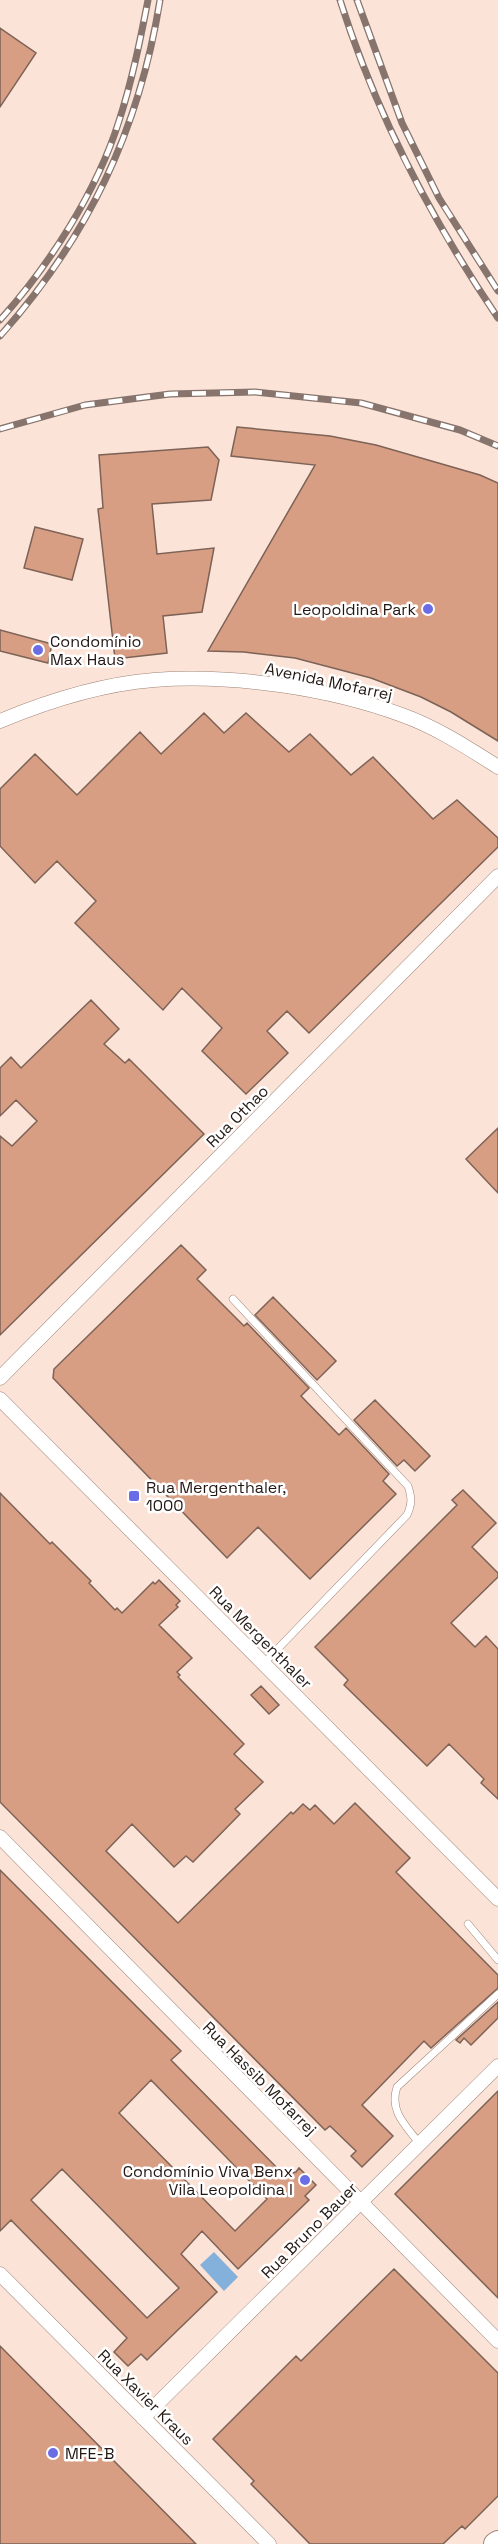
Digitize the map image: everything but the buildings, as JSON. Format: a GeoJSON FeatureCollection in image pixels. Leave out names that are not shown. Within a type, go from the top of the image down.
{"type":"FeatureCollection","features":[{"type":"Feature","properties":{"kind":"street","name":"Avenida Mofarrej"},"geometry":{"type":"LineString","coordinates":[[0,720],[20,712],[121,684],[155,680],[252,681],[309,690],[403,715],[453,739],[498,767]]}},
{"type":"Feature","properties":{"kind":"street","name":"Rua Othao"},"geometry":{"type":"LineString","coordinates":[[0,1378],[498,876]]}},
{"type":"Feature","properties":{"kind":"street","name":"Rua Mergenthaler"},"geometry":{"type":"LineString","coordinates":[[0,1399],[498,1899]]}},
{"type":"Feature","properties":{"kind":"street","name":"Rua Hassib Mofarrej"},"geometry":{"type":"LineString","coordinates":[[0,1837],[498,2341]]}},
{"type":"Feature","properties":{"kind":"street","name":"Rua Bruno Bauer"},"geometry":{"type":"LineString","coordinates":[[143,2418],[498,2066]]}},
{"type":"Feature","properties":{"kind":"street","name":"Rua Xavier Kraus"},"geometry":{"type":"LineString","coordinates":[[0,2274],[269,2544]]}},
{"type":"Feature","properties":{"kind":"lane"},"geometry":{"type":"LineString","coordinates":[[233,1299],[408,1486],[412,1505],[407,1515],[264,1663]]}},
{"type":"Feature","properties":{"kind":"lane"},"geometry":{"type":"LineString","coordinates":[[468,1924],[498,1960]]}},
{"type":"Feature","properties":{"kind":"lane"},"geometry":{"type":"LineString","coordinates":[[420,2144],[397,2115],[394,2105],[397,2086],[498,1994]]}},
{"type":"Feature","properties":{"kind":"water"},"geometry":{"type":"Polygon","coordinates":[[[214,2252],[238,2277],[224,2291],[200,2265],[214,2252]]]}},
{"type":"Feature","properties":{"kind":"railway"},"geometry":{"type":"LineString","coordinates":[[0,320],[36,276],[70,227],[98,174],[124,106],[148,0]]}},
{"type":"Feature","properties":{"kind":"railway"},"geometry":{"type":"LineString","coordinates":[[0,336],[59,260],[84,221],[105,180],[139,94],[160,0]]}},
{"type":"Feature","properties":{"kind":"railway"},"geometry":{"type":"LineString","coordinates":[[340,0],[370,84],[407,165],[450,243],[498,318]]}},
{"type":"Feature","properties":{"kind":"railway"},"geometry":{"type":"LineString","coordinates":[[357,0],[402,123],[439,198],[498,291]]}},
{"type":"Feature","properties":{"kind":"railway"},"geometry":{"type":"LineString","coordinates":[[0,429],[85,405],[170,394],[255,392],[361,403],[460,430],[498,446]]}},
{"type":"Feature","properties":{"kind":"place","name":"Leopoldina Park"},"geometry":{"type":"Point","coordinates":[428,609]}},
{"type":"Feature","properties":{"kind":"place","name":"Condomínio Max Haus"},"geometry":{"type":"Point","coordinates":[38,650]}},
{"type":"Feature","properties":{"kind":"place","name":"Rua Mergenthaler, 1000"},"geometry":{"type":"Point","coordinates":[134,1496]}},
{"type":"Feature","properties":{"kind":"place","name":"Condomínio Viva Benx Vila Leopoldina I"},"geometry":{"type":"Point","coordinates":[305,2180]}},
{"type":"Feature","properties":{"kind":"place","name":"MFE-B"},"geometry":{"type":"Point","coordinates":[53,2453]}}]}
